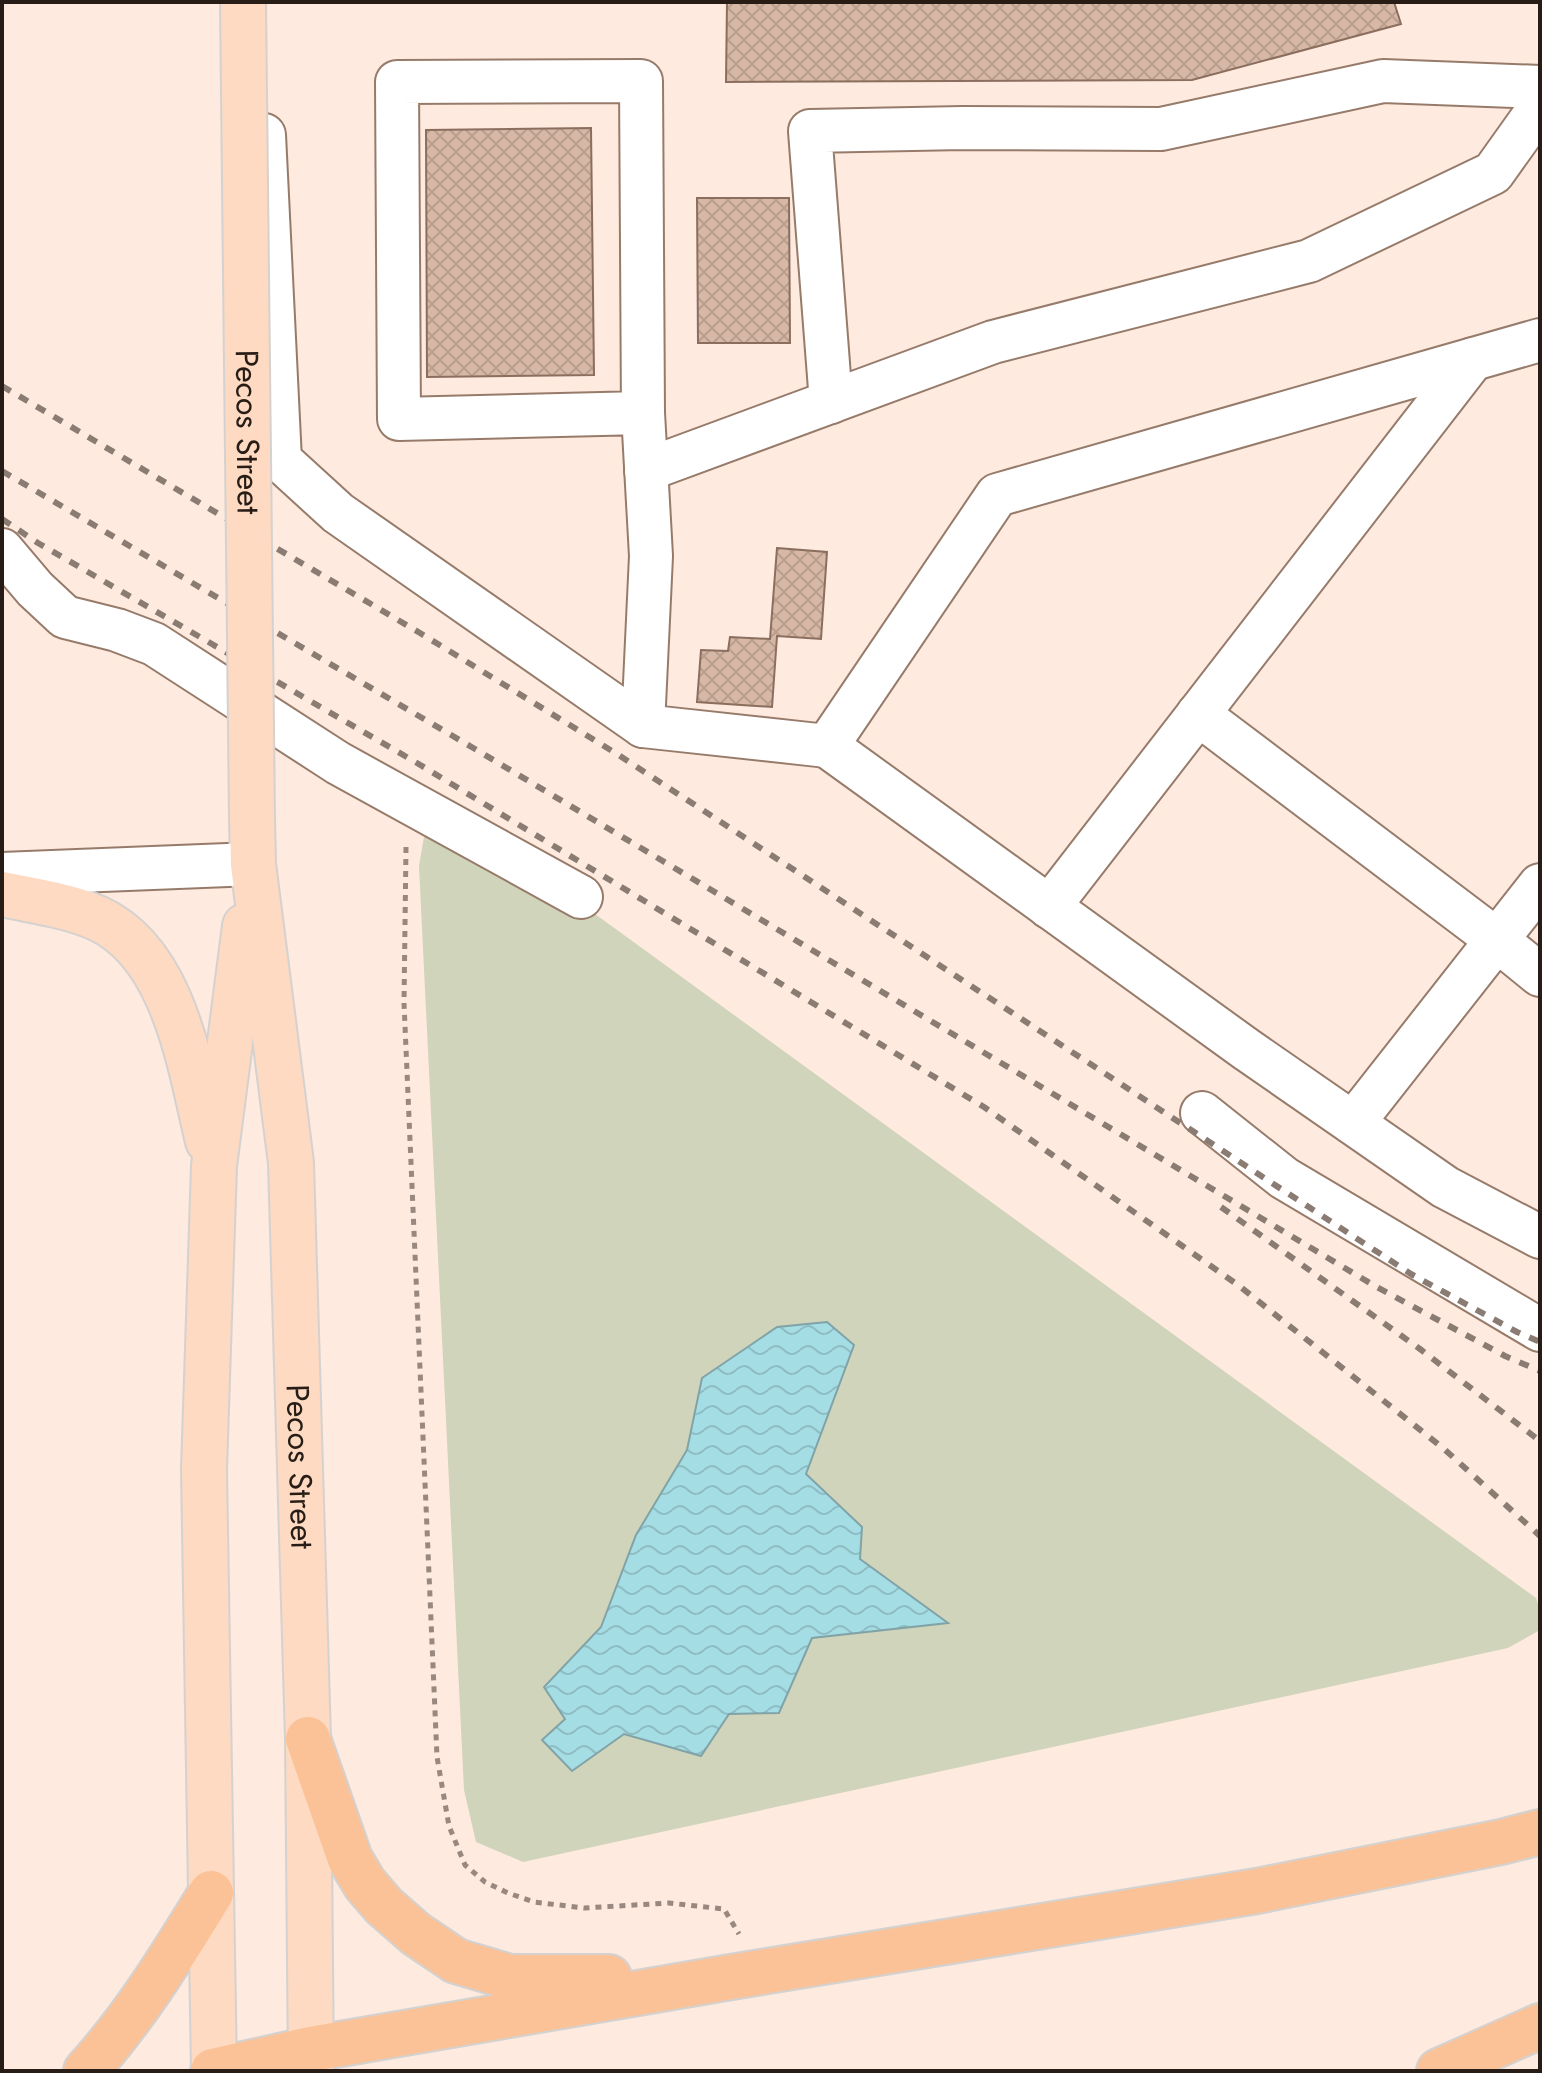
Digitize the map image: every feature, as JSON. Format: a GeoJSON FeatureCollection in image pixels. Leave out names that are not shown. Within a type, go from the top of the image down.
{"type":"FeatureCollection","features":[{"type":"Feature","properties":{"kind":"highway"},"geometry":{"type":"LineString","coordinates":[[308,1739],[350,1859],[365,1884],[384,1906],[416,1934],[456,1961],[510,1977],[747,1975]]}},
{"type":"Feature","properties":{"kind":"highway"},"geometry":{"type":"LineString","coordinates":[[214,2071],[311,2060],[747,1975],[1257,1891],[1520,1837]]}},
{"type":"Feature","properties":{"kind":"highway"},"geometry":{"type":"LineString","coordinates":[[86,2071],[148,1994],[211,1893]]}},
{"type":"Feature","properties":{"kind":"highway"},"geometry":{"type":"LineString","coordinates":[[1439,2071],[1540,2026]]}},
{"type":"Feature","properties":{"kind":"main road","name":"Pecos Street"},"geometry":{"type":"LineString","coordinates":[[243,2],[253,864],[291,1163],[308,1739],[311,2060]]}},
{"type":"Feature","properties":{"kind":"main road","name":"Pecos Street"},"geometry":{"type":"LineString","coordinates":[[214,2071],[204,1469],[214,1166],[253,864]]}},
{"type":"Feature","properties":{"kind":"main road"},"geometry":{"type":"LineString","coordinates":[[2,894],[72,909],[100,920],[126,938],[148,962],[184,1038],[214,1166]]}},
{"type":"Feature","properties":{"kind":"street"},"geometry":{"type":"LineString","coordinates":[[258,2],[280,460],[338,513],[643,726],[827,746],[1246,1049],[1445,1187],[1540,1237]]}},
{"type":"Feature","properties":{"kind":"street"},"geometry":{"type":"LineString","coordinates":[[643,413],[399,419],[397,82],[641,81],[643,413],[651,556],[643,726]]}},
{"type":"Feature","properties":{"kind":"street"},"geometry":{"type":"LineString","coordinates":[[831,402],[810,131],[1161,129],[1383,81],[1540,87]]}},
{"type":"Feature","properties":{"kind":"street"},"geometry":{"type":"LineString","coordinates":[[646,470],[993,342],[1309,261],[1493,173],[1540,107]]}},
{"type":"Feature","properties":{"kind":"street"},"geometry":{"type":"LineString","coordinates":[[827,746],[997,495],[1473,359],[1532,351]]}},
{"type":"Feature","properties":{"kind":"street"},"geometry":{"type":"LineString","coordinates":[[1049,907],[1473,359]]}},
{"type":"Feature","properties":{"kind":"street"},"geometry":{"type":"LineString","coordinates":[[2,550],[35,589],[65,617],[117,630],[154,644],[338,763],[581,897]]}},
{"type":"Feature","properties":{"kind":"street"},"geometry":{"type":"LineString","coordinates":[[1198,714],[1540,975]]}},
{"type":"Feature","properties":{"kind":"street"},"geometry":{"type":"LineString","coordinates":[[2,874],[253,864]]}},
{"type":"Feature","properties":{"kind":"street"},"geometry":{"type":"LineString","coordinates":[[1353,1123],[1540,885]]}},
{"type":"Feature","properties":{"kind":"street"},"geometry":{"type":"LineString","coordinates":[[1202,1113],[1284,1178],[1540,1330]]}},
{"type":"Feature","properties":{"kind":"path"},"geometry":{"type":"LineString","coordinates":[[406,801],[404,1003],[437,1757],[449,1826],[465,1865],[485,1882],[534,1902],[584,1908],[669,1903],[724,1909],[747,1975]]}},
{"type":"Feature","properties":{"kind":"green space"},"geometry":{"type":"Polygon","coordinates":[[[474,826],[1536,1598],[1540,1610],[1540,1630],[1508,1648],[523,1862],[476,1842],[464,1790],[419,866],[424,837],[448,827],[474,826]]]}},
{"type":"Feature","properties":{"kind":"water"},"geometry":{"type":"Polygon","coordinates":[[[827,1322],[854,1345],[806,1474],[862,1527],[860,1559],[948,1623],[812,1638],[779,1713],[729,1714],[701,1756],[624,1734],[572,1771],[542,1740],[565,1719],[544,1687],[601,1627],[636,1535],[687,1450],[702,1378],[777,1327],[827,1322]]]}},
{"type":"Feature","properties":{"kind":"building"},"geometry":{"type":"Polygon","coordinates":[[[727,2],[1394,2],[1401,24],[1192,80],[726,82],[727,2]]]}},
{"type":"Feature","properties":{"kind":"building"},"geometry":{"type":"Polygon","coordinates":[[[591,128],[594,375],[427,377],[426,130],[591,128]]]}},
{"type":"Feature","properties":{"kind":"building"},"geometry":{"type":"Polygon","coordinates":[[[697,198],[789,198],[790,343],[698,343],[697,198]]]}},
{"type":"Feature","properties":{"kind":"building"},"geometry":{"type":"Polygon","coordinates":[[[777,548],[827,552],[821,639],[777,636],[772,707],[697,702],[701,650],[728,651],[730,637],[770,639],[777,548]]]}},
{"type":"Feature","properties":{"kind":"railway"},"geometry":{"type":"LineString","coordinates":[[2,386],[420,633],[617,754],[1411,1274],[1540,1342]]}},
{"type":"Feature","properties":{"kind":"railway"},"geometry":{"type":"LineString","coordinates":[[2,471],[1375,1286],[1505,1356],[1540,1371]]}},
{"type":"Feature","properties":{"kind":"railway"},"geometry":{"type":"LineString","coordinates":[[2,519],[38,543],[417,763],[984,1107],[1238,1285],[1443,1448],[1540,1536]]}},
{"type":"Feature","properties":{"kind":"railway"},"geometry":{"type":"LineString","coordinates":[[1221,1207],[1420,1349],[1540,1441]]}}]}
